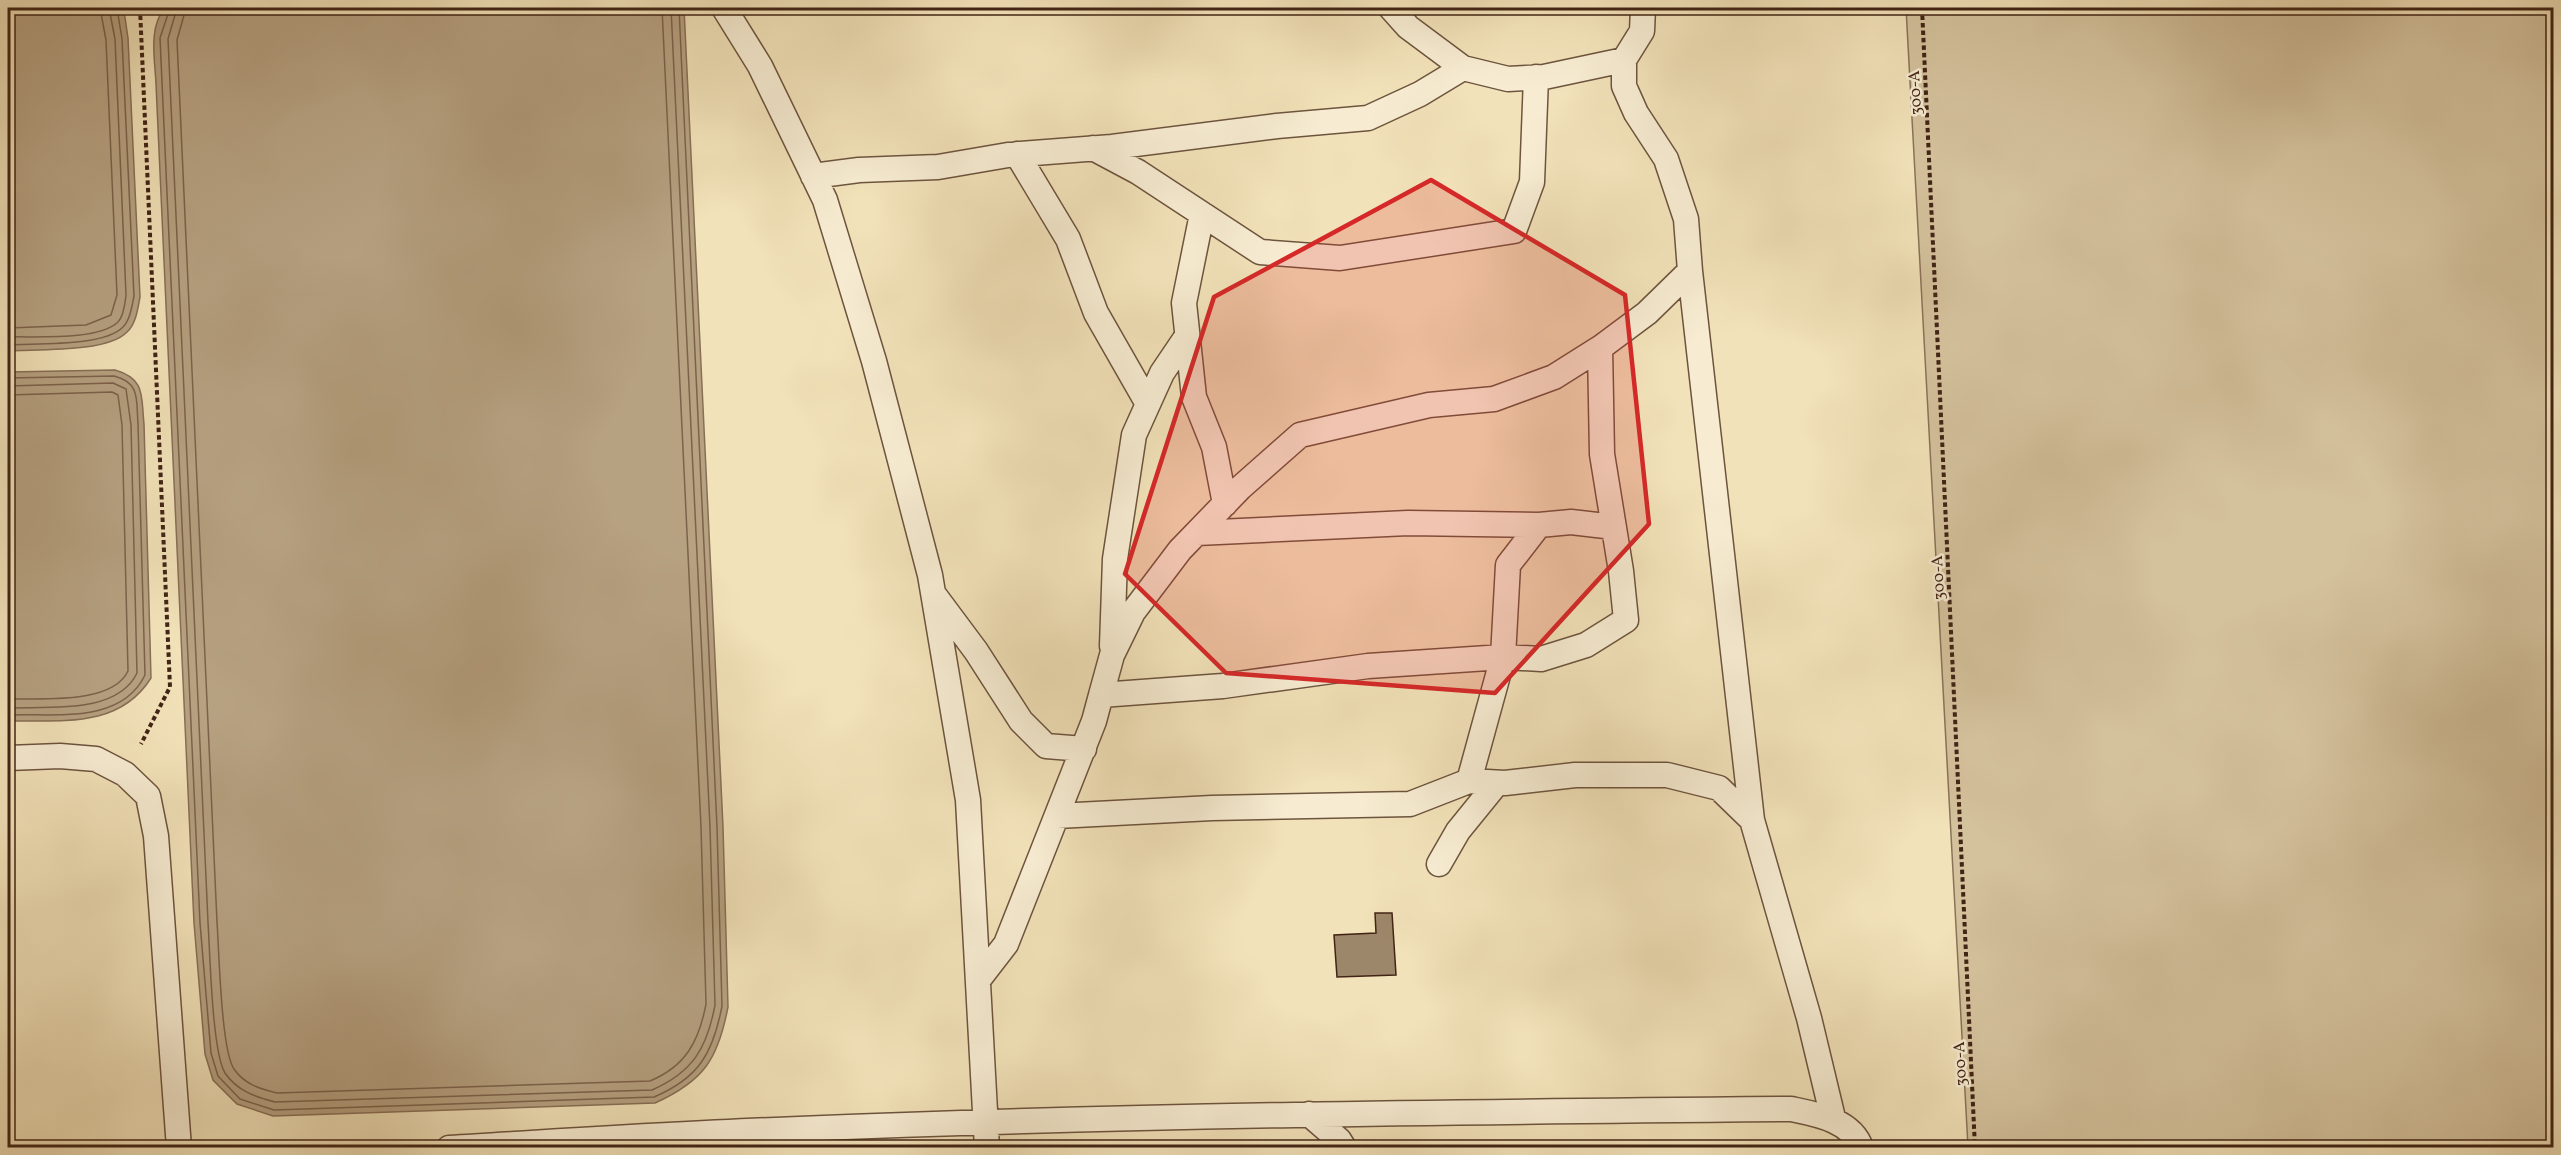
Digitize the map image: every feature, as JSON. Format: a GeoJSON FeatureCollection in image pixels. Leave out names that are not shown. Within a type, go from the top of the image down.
{"type":"FeatureCollection","features":[{"type":"Feature","properties":{"kind":"lane"},"geometry":{"type":"LineString","coordinates":[[724,8],[760,66],[825,200],[874,361],[933,594],[968,800],[987,1148]]}},
{"type":"Feature","properties":{"kind":"lane"},"geometry":{"type":"LineString","coordinates":[[1391,8],[1408,27],[1463,68],[1509,79],[1536,77],[1624,60]]}},
{"type":"Feature","properties":{"kind":"lane"},"geometry":{"type":"LineString","coordinates":[[1643,8],[1642,31],[1624,60],[1623,86],[1636,113],[1666,159],[1686,219],[1752,820],[1809,1018],[1833,1118]]}},
{"type":"Feature","properties":{"kind":"lane"},"geometry":{"type":"LineString","coordinates":[[813,176],[859,170],[938,167],[1017,154],[1368,118],[1420,94],[1463,68]]}},
{"type":"Feature","properties":{"kind":"lane"},"geometry":{"type":"LineString","coordinates":[[1092,148],[1138,172],[1260,252],[1340,258],[1514,231],[1532,182],[1536,77]]}},
{"type":"Feature","properties":{"kind":"lane"},"geometry":{"type":"LineString","coordinates":[[1017,154],[1068,239],[1096,313],[1148,404]]}},
{"type":"Feature","properties":{"kind":"lane"},"geometry":{"type":"LineString","coordinates":[[1202,214],[1184,303],[1186,336],[1194,397],[1214,447],[1225,504]]}},
{"type":"Feature","properties":{"kind":"lane"},"geometry":{"type":"LineString","coordinates":[[979,979],[1005,944],[1084,749],[1112,655],[1133,612],[1180,550],[1225,504],[1300,435],[1429,405],[1494,399],[1554,377],[1600,348],[1647,313],[1690,271]]}},
{"type":"Feature","properties":{"kind":"lane"},"geometry":{"type":"LineString","coordinates":[[1112,655],[1115,559],[1134,435],[1162,373],[1186,336]]}},
{"type":"Feature","properties":{"kind":"lane"},"geometry":{"type":"LineString","coordinates":[[1101,695],[1223,686],[1368,666],[1503,657],[1541,660],[1586,645],[1626,620],[1602,454],[1600,348]]}},
{"type":"Feature","properties":{"kind":"lane"},"geometry":{"type":"LineString","coordinates":[[1197,533],[1408,523],[1539,525],[1571,522],[1614,527]]}},
{"type":"Feature","properties":{"kind":"lane"},"geometry":{"type":"LineString","coordinates":[[1469,781],[1503,657],[1508,565],[1539,525]]}},
{"type":"Feature","properties":{"kind":"lane"},"geometry":{"type":"LineString","coordinates":[[933,594],[976,651],[1021,721],[1046,746],[1084,749]]}},
{"type":"Feature","properties":{"kind":"lane"},"geometry":{"type":"LineString","coordinates":[[8,758],[60,756],[96,759],[125,774],[148,796],[156,836],[179,1148]]}},
{"type":"Feature","properties":{"kind":"lane"},"geometry":{"type":"LineString","coordinates":[[1057,816],[1212,808],[1410,804],[1469,781],[1497,783],[1575,775],[1667,776],[1719,788],[1752,820]]}},
{"type":"Feature","properties":{"kind":"lane"},"geometry":{"type":"LineString","coordinates":[[1439,864],[1458,831],[1497,783]]}},
{"type":"Feature","properties":{"kind":"lane"},"geometry":{"type":"LineString","coordinates":[[449,1148],[797,1129],[986,1122],[1309,1114],[1791,1108],[1833,1118],[1858,1141],[1860,1148]]}},
{"type":"Feature","properties":{"kind":"lane"},"geometry":{"type":"LineString","coordinates":[[1309,1114],[1344,1148]]}},
{"type":"Feature","properties":{"kind":"path"},"geometry":{"type":"LineString","coordinates":[[125,774],[170,687],[140,8]]}},
{"type":"Feature","properties":{"kind":"path","name":"300-A"},"geometry":{"type":"LineString","coordinates":[[1922,8],[1975,1148]]}},
{"type":"Feature","properties":{"kind":"highlighted area"},"geometry":{"type":"Polygon","coordinates":[[[1431,180],[1625,295],[1649,524],[1495,693],[1226,673],[1125,574],[1214,297],[1431,180]]]}},
{"type":"Feature","properties":{"kind":"shaded area"},"geometry":{"type":"Polygon","coordinates":[[[1906,8],[2553,8],[2553,1147],[1968,1147],[1906,8]]]}},
{"type":"Feature","properties":{"kind":"water"},"geometry":{"type":"Polygon","coordinates":[[[8,8],[121,8],[124,11],[128,38],[140,297],[136,316],[130,329],[117,339],[104,344],[70,349],[8,351],[8,8]]]}},
{"type":"Feature","properties":{"kind":"water"},"geometry":{"type":"Polygon","coordinates":[[[165,8],[684,8],[723,827],[728,1007],[719,1041],[706,1066],[686,1086],[655,1103],[273,1116],[237,1104],[213,1080],[205,1054],[194,923],[154,54],[156,25],[165,8]]]}},
{"type":"Feature","properties":{"kind":"water"},"geometry":{"type":"Polygon","coordinates":[[[115,370],[132,378],[142,397],[151,678],[138,694],[123,706],[106,714],[68,720],[8,721],[8,372],[115,370]]]}},
{"type":"Feature","properties":{"kind":"building"},"geometry":{"type":"Polygon","coordinates":[[[1375,913],[1392,913],[1396,975],[1337,977],[1334,935],[1376,933],[1375,913]]]}}]}
